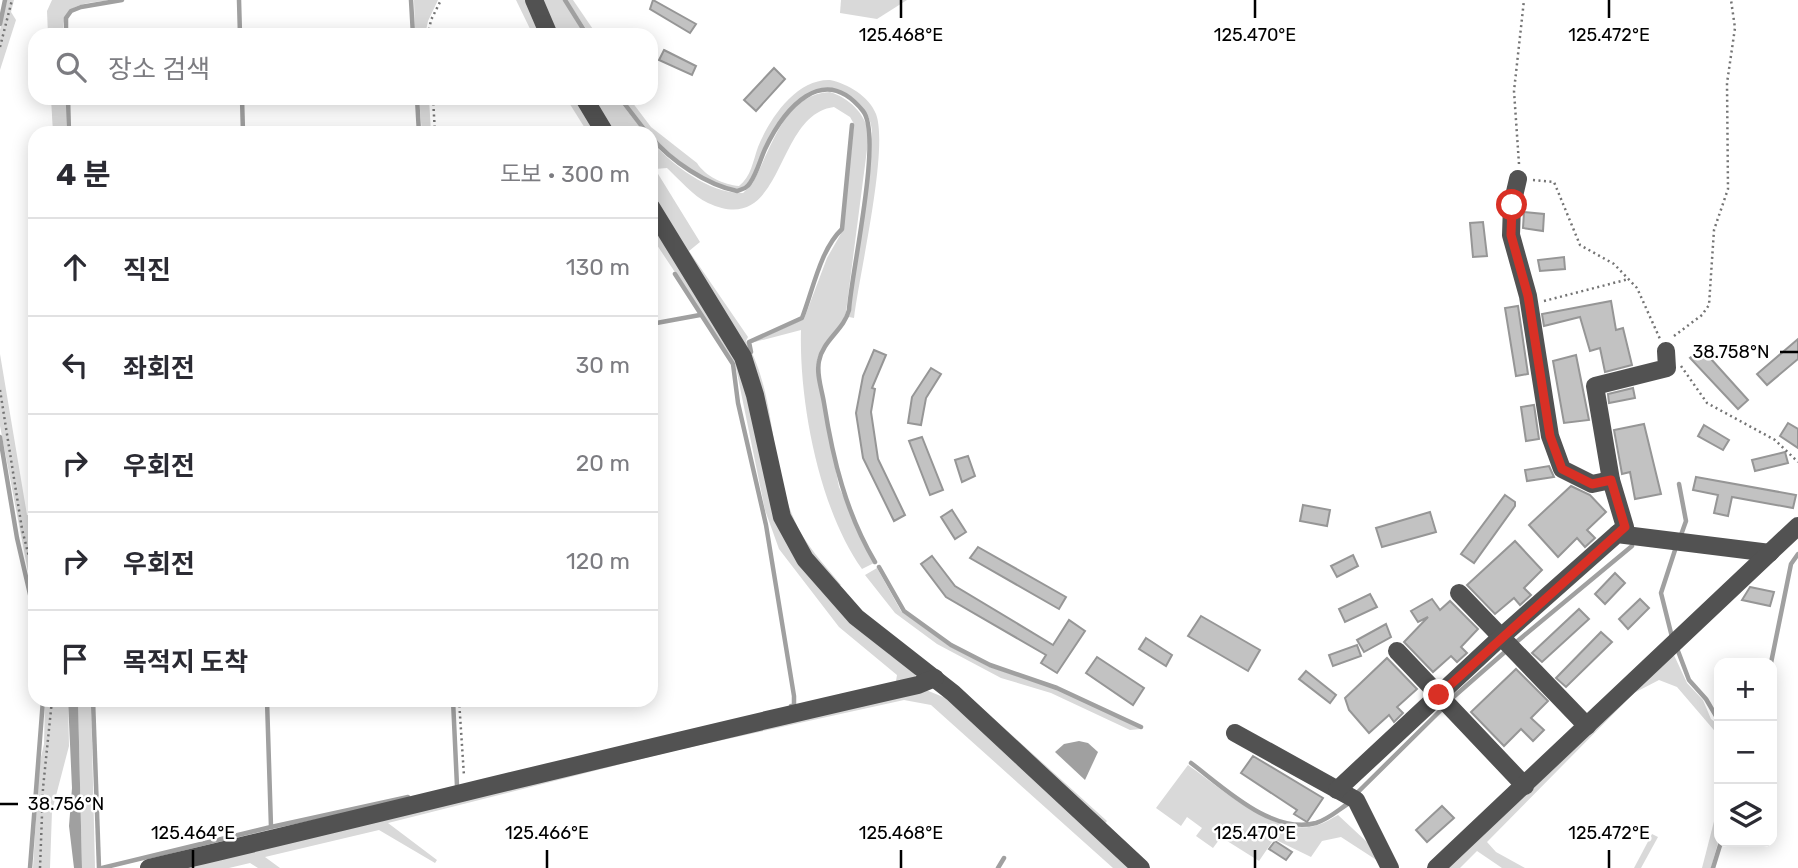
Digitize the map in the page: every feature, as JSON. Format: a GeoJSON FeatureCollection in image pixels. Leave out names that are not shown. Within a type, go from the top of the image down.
{"type":"FeatureCollection","features":[{"type":"Feature","properties":{"kind":"street"},"geometry":{"type":"LineString","coordinates":[[534,0],[546,28]]}},
{"type":"Feature","properties":{"kind":"street"},"geometry":{"type":"LineString","coordinates":[[588,105],[601,126]]}},
{"type":"Feature","properties":{"kind":"street"},"geometry":{"type":"LineString","coordinates":[[1518,180],[1512,205],[1511,235],[1528,296],[1527,305],[1550,436],[1562,469],[1592,484],[1611,480]]}},
{"type":"Feature","properties":{"kind":"street"},"geometry":{"type":"LineString","coordinates":[[658,218],[743,357],[755,395],[782,517],[794,543],[833,593],[856,617],[934,678],[1142,868]]}},
{"type":"Feature","properties":{"kind":"street"},"geometry":{"type":"LineString","coordinates":[[1337,790],[1501,637],[1625,527],[1611,480],[1595,386],[1667,368],[1664,347]]}},
{"type":"Feature","properties":{"kind":"street"},"geometry":{"type":"LineString","coordinates":[[1437,868],[1798,526]]}},
{"type":"Feature","properties":{"kind":"street"},"geometry":{"type":"LineString","coordinates":[[1617,534],[1770,553]]}},
{"type":"Feature","properties":{"kind":"street"},"geometry":{"type":"LineString","coordinates":[[1459,593],[1587,726]]}},
{"type":"Feature","properties":{"kind":"street"},"geometry":{"type":"LineString","coordinates":[[1397,651],[1525,786]]}},
{"type":"Feature","properties":{"kind":"street"},"geometry":{"type":"LineString","coordinates":[[149,868],[469,793],[660,744],[918,685],[934,678]]}},
{"type":"Feature","properties":{"kind":"street"},"geometry":{"type":"LineString","coordinates":[[1235,733],[1356,800],[1390,868]]}},
{"type":"Feature","properties":{"kind":"path"},"geometry":{"type":"LineString","coordinates":[[0,47],[12,0]]}},
{"type":"Feature","properties":{"kind":"path"},"geometry":{"type":"LineString","coordinates":[[429,28],[441,0]]}},
{"type":"Feature","properties":{"kind":"path"},"geometry":{"type":"LineString","coordinates":[[1524,0],[1514,91],[1518,180],[1554,182],[1580,245],[1614,264],[1629,279],[1642,298],[1664,347],[1687,371],[1707,403],[1775,440],[1798,461]]}},
{"type":"Feature","properties":{"kind":"path"},"geometry":{"type":"LineString","coordinates":[[1664,347],[1709,305],[1714,230],[1728,189],[1727,83],[1735,28],[1731,0]]}},
{"type":"Feature","properties":{"kind":"path"},"geometry":{"type":"LineString","coordinates":[[433,105],[435,126]]}},
{"type":"Feature","properties":{"kind":"path"},"geometry":{"type":"LineString","coordinates":[[1527,305],[1629,279]]}},
{"type":"Feature","properties":{"kind":"path"},"geometry":{"type":"LineString","coordinates":[[0,390],[28,553]]}},
{"type":"Feature","properties":{"kind":"path"},"geometry":{"type":"LineString","coordinates":[[40,868],[43,788],[51,707]]}},
{"type":"Feature","properties":{"kind":"path"},"geometry":{"type":"LineString","coordinates":[[459,707],[464,780],[469,793]]}},
{"type":"Feature","properties":{"kind":"shaded area"},"geometry":{"type":"Polygon","coordinates":[[[7,0],[14,0],[11,12],[16,20],[0,70],[0,30],[7,0]]]}},
{"type":"Feature","properties":{"kind":"shaded area"},"geometry":{"type":"Polygon","coordinates":[[[52,0],[110,0],[83,4],[70,10],[63,28],[48,28],[47,11],[52,0]]]}},
{"type":"Feature","properties":{"kind":"shaded area"},"geometry":{"type":"Polygon","coordinates":[[[414,0],[438,0],[426,28],[415,28],[414,0]]]}},
{"type":"Feature","properties":{"kind":"shaded area"},"geometry":{"type":"Polygon","coordinates":[[[516,0],[528,0],[540,28],[530,28],[516,0]]]}},
{"type":"Feature","properties":{"kind":"shaded area"},"geometry":{"type":"Polygon","coordinates":[[[539,0],[563,0],[581,28],[551,28],[539,0]]]}},
{"type":"Feature","properties":{"kind":"shaded area"},"geometry":{"type":"Polygon","coordinates":[[[567,0],[573,0],[592,28],[585,28],[567,0]]]}},
{"type":"Feature","properties":{"kind":"shaded area"},"geometry":{"type":"Polygon","coordinates":[[[841,0],[907,0],[877,19],[840,13],[841,0]]]}},
{"type":"Feature","properties":{"kind":"shaded area"},"geometry":{"type":"Polygon","coordinates":[[[830,80],[844,84],[863,96],[876,114],[879,131],[872,213],[854,318],[849,317],[872,132],[869,118],[858,103],[840,91],[826,89],[813,91],[801,98],[772,132],[749,182],[738,189],[705,178],[658,142],[658,132],[710,176],[739,186],[749,173],[758,147],[777,113],[795,93],[818,81],[830,80]]]}},
{"type":"Feature","properties":{"kind":"shaded area"},"geometry":{"type":"Polygon","coordinates":[[[830,92],[844,98],[864,119],[869,134],[846,312],[821,351],[816,367],[839,487],[874,563],[862,569],[847,544],[823,486],[808,421],[801,358],[801,330],[751,343],[804,319],[827,258],[843,230],[854,124],[850,117],[834,107],[814,115],[800,130],[766,191],[752,204],[733,210],[702,200],[667,168],[658,169],[658,148],[681,168],[705,183],[718,189],[743,193],[752,184],[780,126],[790,113],[814,95],[830,92]]]}},
{"type":"Feature","properties":{"kind":"shaded area"},"geometry":{"type":"Polygon","coordinates":[[[51,105],[66,105],[66,126],[53,126],[51,105]]]}},
{"type":"Feature","properties":{"kind":"shaded area"},"geometry":{"type":"Polygon","coordinates":[[[420,105],[429,105],[431,126],[421,126],[420,105]]]}},
{"type":"Feature","properties":{"kind":"shaded area"},"geometry":{"type":"Polygon","coordinates":[[[570,105],[580,105],[594,126],[584,126],[570,105]]]}},
{"type":"Feature","properties":{"kind":"shaded area"},"geometry":{"type":"Polygon","coordinates":[[[595,105],[623,105],[639,126],[607,126],[595,105]]]}},
{"type":"Feature","properties":{"kind":"shaded area"},"geometry":{"type":"Polygon","coordinates":[[[627,105],[634,105],[650,126],[644,126],[627,105]]]}},
{"type":"Feature","properties":{"kind":"shaded area"},"geometry":{"type":"Polygon","coordinates":[[[658,174],[700,242],[689,251],[748,337],[746,341],[763,384],[780,475],[794,519],[815,554],[841,585],[835,587],[794,535],[760,398],[658,212],[658,174]]]}},
{"type":"Feature","properties":{"kind":"shaded area"},"geometry":{"type":"Polygon","coordinates":[[[658,230],[730,343],[746,382],[776,514],[843,612],[890,655],[915,671],[916,680],[896,681],[897,675],[839,627],[779,549],[765,510],[735,363],[658,247],[658,230]]]}},
{"type":"Feature","properties":{"kind":"shaded area"},"geometry":{"type":"Polygon","coordinates":[[[0,354],[28,515],[28,572],[0,426],[0,354]]]}},
{"type":"Feature","properties":{"kind":"shaded area"},"geometry":{"type":"Polygon","coordinates":[[[877,568],[901,611],[951,647],[990,667],[1057,689],[1141,729],[1130,730],[1051,693],[1001,678],[937,644],[895,613],[865,575],[877,568]]]}},
{"type":"Feature","properties":{"kind":"shaded area"},"geometry":{"type":"Polygon","coordinates":[[[1673,653],[1687,683],[1703,700],[1714,721],[1714,730],[1677,687],[1659,680],[1634,693],[1487,842],[1496,852],[1525,868],[1502,868],[1477,851],[1460,868],[1444,868],[1673,653]]]}},
{"type":"Feature","properties":{"kind":"shaded area"},"geometry":{"type":"Polygon","coordinates":[[[926,690],[948,699],[1133,868],[1113,868],[931,705],[904,700],[673,751],[388,823],[437,860],[435,863],[379,830],[265,857],[280,868],[258,868],[250,863],[229,868],[165,868],[926,690]]]}},
{"type":"Feature","properties":{"kind":"shaded area"},"geometry":{"type":"Polygon","coordinates":[[[970,697],[1107,821],[1104,825],[970,697]]]}},
{"type":"Feature","properties":{"kind":"shaded area"},"geometry":{"type":"Polygon","coordinates":[[[45,707],[68,707],[69,746],[52,811],[50,868],[33,868],[39,766],[44,744],[45,707]]]}},
{"type":"Feature","properties":{"kind":"shaded area"},"geometry":{"type":"Polygon","coordinates":[[[68,707],[78,707],[82,868],[74,868],[69,826],[72,788],[68,707]]]}},
{"type":"Feature","properties":{"kind":"shaded area"},"geometry":{"type":"Polygon","coordinates":[[[78,707],[91,707],[95,868],[82,868],[78,707]]]}},
{"type":"Feature","properties":{"kind":"shaded area"},"geometry":{"type":"Polygon","coordinates":[[[1079,741],[1088,743],[1098,752],[1085,780],[1055,752],[1064,744],[1079,741]]]}},
{"type":"Feature","properties":{"kind":"shaded area"},"geometry":{"type":"Polygon","coordinates":[[[1188,765],[1249,808],[1284,825],[1318,825],[1338,815],[1382,856],[1378,861],[1341,837],[1322,841],[1311,857],[1274,839],[1259,861],[1224,839],[1219,840],[1213,848],[1196,836],[1202,828],[1187,817],[1181,826],[1156,808],[1188,765]]]}},
{"type":"Feature","properties":{"kind":"shaded area"},"geometry":{"type":"Polygon","coordinates":[[[1714,821],[1714,847],[1717,847],[1711,868],[1702,868],[1714,821]]]}},
{"type":"Feature","properties":{"kind":"shaded area"},"geometry":{"type":"Polygon","coordinates":[[[1652,834],[1658,837],[1641,868],[1634,868],[1652,834]]]}},
{"type":"Feature","properties":{"kind":"building"},"geometry":{"type":"Polygon","coordinates":[[[653,0],[696,24],[690,33],[650,9],[653,0]]]}},
{"type":"Feature","properties":{"kind":"building"},"geometry":{"type":"Polygon","coordinates":[[[664,50],[696,66],[692,75],[659,60],[664,50]]]}},
{"type":"Feature","properties":{"kind":"building"},"geometry":{"type":"Polygon","coordinates":[[[774,68],[785,79],[756,111],[744,100],[774,68]]]}},
{"type":"Feature","properties":{"kind":"building"},"geometry":{"type":"Polygon","coordinates":[[[1524,212],[1544,214],[1543,231],[1523,228],[1524,212]]]}},
{"type":"Feature","properties":{"kind":"building"},"geometry":{"type":"Polygon","coordinates":[[[1483,222],[1487,256],[1473,257],[1470,223],[1483,222]]]}},
{"type":"Feature","properties":{"kind":"building"},"geometry":{"type":"Polygon","coordinates":[[[1564,257],[1565,269],[1540,271],[1538,260],[1564,257]]]}},
{"type":"Feature","properties":{"kind":"building"},"geometry":{"type":"Polygon","coordinates":[[[1611,301],[1616,330],[1623,328],[1632,365],[1605,372],[1600,348],[1590,351],[1580,317],[1544,326],[1542,314],[1611,301]]]}},
{"type":"Feature","properties":{"kind":"building"},"geometry":{"type":"Polygon","coordinates":[[[1518,306],[1528,374],[1516,376],[1505,308],[1518,306]]]}},
{"type":"Feature","properties":{"kind":"building"},"geometry":{"type":"Polygon","coordinates":[[[1798,339],[1798,359],[1767,385],[1757,374],[1798,339]]]}},
{"type":"Feature","properties":{"kind":"building"},"geometry":{"type":"Polygon","coordinates":[[[1702,349],[1748,400],[1738,409],[1690,358],[1702,349]]]}},
{"type":"Feature","properties":{"kind":"building"},"geometry":{"type":"Polygon","coordinates":[[[874,350],[886,355],[872,388],[875,389],[871,412],[878,459],[905,515],[894,521],[863,458],[856,413],[863,376],[874,350]]]}},
{"type":"Feature","properties":{"kind":"building"},"geometry":{"type":"Polygon","coordinates":[[[1576,355],[1589,420],[1564,423],[1553,361],[1576,355]]]}},
{"type":"Feature","properties":{"kind":"building"},"geometry":{"type":"Polygon","coordinates":[[[931,368],[941,374],[926,398],[921,425],[908,423],[912,397],[931,368]]]}},
{"type":"Feature","properties":{"kind":"building"},"geometry":{"type":"Polygon","coordinates":[[[1633,388],[1635,398],[1609,403],[1608,394],[1633,388]]]}},
{"type":"Feature","properties":{"kind":"building"},"geometry":{"type":"Polygon","coordinates":[[[1534,405],[1539,439],[1526,441],[1521,407],[1534,405]]]}},
{"type":"Feature","properties":{"kind":"building"},"geometry":{"type":"Polygon","coordinates":[[[1788,423],[1798,429],[1798,448],[1780,436],[1788,423]]]}},
{"type":"Feature","properties":{"kind":"building"},"geometry":{"type":"Polygon","coordinates":[[[1644,424],[1661,494],[1635,499],[1630,472],[1622,474],[1614,430],[1644,424]]]}},
{"type":"Feature","properties":{"kind":"building"},"geometry":{"type":"Polygon","coordinates":[[[1704,425],[1729,440],[1723,450],[1698,436],[1704,425]]]}},
{"type":"Feature","properties":{"kind":"building"},"geometry":{"type":"Polygon","coordinates":[[[922,437],[943,490],[930,495],[909,441],[922,437]]]}},
{"type":"Feature","properties":{"kind":"building"},"geometry":{"type":"Polygon","coordinates":[[[1785,452],[1788,463],[1755,471],[1752,460],[1785,452]]]}},
{"type":"Feature","properties":{"kind":"building"},"geometry":{"type":"Polygon","coordinates":[[[968,456],[975,476],[962,482],[955,460],[968,456]]]}},
{"type":"Feature","properties":{"kind":"building"},"geometry":{"type":"Polygon","coordinates":[[[1549,466],[1554,477],[1527,481],[1525,470],[1549,466]]]}},
{"type":"Feature","properties":{"kind":"building"},"geometry":{"type":"Polygon","coordinates":[[[1696,477],[1796,495],[1793,508],[1732,497],[1728,516],[1714,513],[1718,495],[1693,490],[1696,477]]]}},
{"type":"Feature","properties":{"kind":"building"},"geometry":{"type":"Polygon","coordinates":[[[1571,486],[1590,495],[1606,512],[1587,530],[1595,538],[1585,547],[1577,538],[1558,557],[1529,525],[1571,486]]]}},
{"type":"Feature","properties":{"kind":"building"},"geometry":{"type":"Polygon","coordinates":[[[1505,495],[1515,502],[1515,506],[1474,563],[1461,554],[1505,495]]]}},
{"type":"Feature","properties":{"kind":"building"},"geometry":{"type":"Polygon","coordinates":[[[1303,505],[1330,510],[1327,526],[1300,521],[1303,505]]]}},
{"type":"Feature","properties":{"kind":"building"},"geometry":{"type":"Polygon","coordinates":[[[952,510],[966,532],[955,539],[941,517],[952,510]]]}},
{"type":"Feature","properties":{"kind":"building"},"geometry":{"type":"Polygon","coordinates":[[[1430,512],[1436,532],[1382,547],[1376,528],[1430,512]]]}},
{"type":"Feature","properties":{"kind":"building"},"geometry":{"type":"Polygon","coordinates":[[[1515,541],[1542,570],[1524,588],[1531,595],[1520,605],[1514,598],[1495,614],[1467,585],[1515,541]]]}},
{"type":"Feature","properties":{"kind":"building"},"geometry":{"type":"Polygon","coordinates":[[[978,547],[1066,597],[1059,609],[970,558],[978,547]]]}},
{"type":"Feature","properties":{"kind":"building"},"geometry":{"type":"Polygon","coordinates":[[[1353,555],[1358,566],[1337,577],[1331,566],[1353,555]]]}},
{"type":"Feature","properties":{"kind":"building"},"geometry":{"type":"Polygon","coordinates":[[[932,556],[955,586],[1053,645],[1069,620],[1085,631],[1057,673],[1041,663],[1046,655],[946,597],[921,564],[932,556]]]}},
{"type":"Feature","properties":{"kind":"building"},"geometry":{"type":"Polygon","coordinates":[[[1615,573],[1625,583],[1605,604],[1595,594],[1615,573]]]}},
{"type":"Feature","properties":{"kind":"building"},"geometry":{"type":"Polygon","coordinates":[[[1750,587],[1774,592],[1770,606],[1742,600],[1750,587]]]}},
{"type":"Feature","properties":{"kind":"building"},"geometry":{"type":"Polygon","coordinates":[[[1370,594],[1377,607],[1345,622],[1339,609],[1370,594]]]}},
{"type":"Feature","properties":{"kind":"building"},"geometry":{"type":"Polygon","coordinates":[[[1432,599],[1440,610],[1450,601],[1478,629],[1461,647],[1467,653],[1457,662],[1451,656],[1433,672],[1404,642],[1428,617],[1418,622],[1411,611],[1432,599]]]}},
{"type":"Feature","properties":{"kind":"building"},"geometry":{"type":"Polygon","coordinates":[[[1640,599],[1649,608],[1628,629],[1619,619],[1640,599]]]}},
{"type":"Feature","properties":{"kind":"building"},"geometry":{"type":"Polygon","coordinates":[[[1579,609],[1589,619],[1542,662],[1532,653],[1579,609]]]}},
{"type":"Feature","properties":{"kind":"building"},"geometry":{"type":"Polygon","coordinates":[[[1201,616],[1260,650],[1248,671],[1188,636],[1201,616]]]}},
{"type":"Feature","properties":{"kind":"building"},"geometry":{"type":"Polygon","coordinates":[[[1386,624],[1391,637],[1364,652],[1357,640],[1386,624]]]}},
{"type":"Feature","properties":{"kind":"building"},"geometry":{"type":"Polygon","coordinates":[[[1601,632],[1612,642],[1566,687],[1556,678],[1601,632]]]}},
{"type":"Feature","properties":{"kind":"building"},"geometry":{"type":"Polygon","coordinates":[[[1146,638],[1172,655],[1166,666],[1139,649],[1146,638]]]}},
{"type":"Feature","properties":{"kind":"building"},"geometry":{"type":"Polygon","coordinates":[[[1357,645],[1361,656],[1333,666],[1329,655],[1357,645]]]}},
{"type":"Feature","properties":{"kind":"building"},"geometry":{"type":"Polygon","coordinates":[[[1097,657],[1144,688],[1133,705],[1086,673],[1097,657]]]}},
{"type":"Feature","properties":{"kind":"building"},"geometry":{"type":"Polygon","coordinates":[[[1387,658],[1417,689],[1397,707],[1403,713],[1394,722],[1389,715],[1369,733],[1349,710],[1345,698],[1387,658]]]}},
{"type":"Feature","properties":{"kind":"building"},"geometry":{"type":"Polygon","coordinates":[[[1516,669],[1548,701],[1531,718],[1544,730],[1533,741],[1521,729],[1504,746],[1471,712],[1516,669]]]}},
{"type":"Feature","properties":{"kind":"building"},"geometry":{"type":"Polygon","coordinates":[[[1306,671],[1336,695],[1330,703],[1299,679],[1306,671]]]}},
{"type":"Feature","properties":{"kind":"building"},"geometry":{"type":"Polygon","coordinates":[[[1253,756],[1323,798],[1307,822],[1294,814],[1297,810],[1241,773],[1253,756]]]}},
{"type":"Feature","properties":{"kind":"building"},"geometry":{"type":"Polygon","coordinates":[[[1442,806],[1454,818],[1427,842],[1416,830],[1442,806]]]}},
{"type":"Feature","properties":{"kind":"building"},"geometry":{"type":"Polygon","coordinates":[[[1275,841],[1292,852],[1286,860],[1269,849],[1275,841]]]}},
{"type":"Feature","properties":{"kind":"waterway"},"geometry":{"type":"LineString","coordinates":[[0,24],[5,0]]}},
{"type":"Feature","properties":{"kind":"waterway"},"geometry":{"type":"LineString","coordinates":[[66,28],[66,18],[71,11],[122,0]]}},
{"type":"Feature","properties":{"kind":"waterway"},"geometry":{"type":"LineString","coordinates":[[239,0],[240,28]]}},
{"type":"Feature","properties":{"kind":"waterway"},"geometry":{"type":"LineString","coordinates":[[411,0],[413,28]]}},
{"type":"Feature","properties":{"kind":"waterway"},"geometry":{"type":"LineString","coordinates":[[565,0],[583,28]]}},
{"type":"Feature","properties":{"kind":"waterway"},"geometry":{"type":"LineString","coordinates":[[658,144],[690,171],[737,191],[749,185],[773,134],[794,106],[806,96],[833,90],[848,97],[863,111],[868,125],[870,147],[849,310],[821,354],[818,371],[842,486],[856,524],[875,562]]}},
{"type":"Feature","properties":{"kind":"waterway"},"geometry":{"type":"LineString","coordinates":[[68,105],[69,126]]}},
{"type":"Feature","properties":{"kind":"waterway"},"geometry":{"type":"LineString","coordinates":[[242,105],[243,126]]}},
{"type":"Feature","properties":{"kind":"waterway"},"geometry":{"type":"LineString","coordinates":[[417,105],[419,126]]}},
{"type":"Feature","properties":{"kind":"waterway"},"geometry":{"type":"LineString","coordinates":[[625,105],[642,126]]}},
{"type":"Feature","properties":{"kind":"waterway"},"geometry":{"type":"LineString","coordinates":[[751,352],[749,342],[802,318],[823,259],[842,229],[852,125]]}},
{"type":"Feature","properties":{"kind":"waterway"},"geometry":{"type":"LineString","coordinates":[[675,274],[733,364],[738,403],[766,525],[794,696],[794,706],[791,706]]}},
{"type":"Feature","properties":{"kind":"waterway"},"geometry":{"type":"LineString","coordinates":[[658,323],[700,315]]}},
{"type":"Feature","properties":{"kind":"waterway"},"geometry":{"type":"LineString","coordinates":[[0,437],[28,586]]}},
{"type":"Feature","properties":{"kind":"waterway"},"geometry":{"type":"LineString","coordinates":[[1679,484],[1686,521],[1681,535]]}},
{"type":"Feature","properties":{"kind":"waterway"},"geometry":{"type":"LineString","coordinates":[[1514,644],[1632,546]]}},
{"type":"Feature","properties":{"kind":"waterway"},"geometry":{"type":"LineString","coordinates":[[1672,637],[1661,593],[1676,547]]}},
{"type":"Feature","properties":{"kind":"waterway"},"geometry":{"type":"LineString","coordinates":[[1772,658],[1791,564],[1798,554]]}},
{"type":"Feature","properties":{"kind":"waterway"},"geometry":{"type":"LineString","coordinates":[[879,567],[904,611],[951,645],[990,665],[1057,688],[1141,727]]}},
{"type":"Feature","properties":{"kind":"waterway"},"geometry":{"type":"LineString","coordinates":[[1450,700],[1506,651]]}},
{"type":"Feature","properties":{"kind":"waterway"},"geometry":{"type":"LineString","coordinates":[[1678,651],[1689,680],[1714,713]]}},
{"type":"Feature","properties":{"kind":"waterway"},"geometry":{"type":"LineString","coordinates":[[30,868],[42,707]]}},
{"type":"Feature","properties":{"kind":"waterway"},"geometry":{"type":"LineString","coordinates":[[93,707],[99,868]]}},
{"type":"Feature","properties":{"kind":"waterway"},"geometry":{"type":"LineString","coordinates":[[102,868],[271,827],[267,707]]}},
{"type":"Feature","properties":{"kind":"waterway"},"geometry":{"type":"LineString","coordinates":[[453,707],[457,786]]}},
{"type":"Feature","properties":{"kind":"waterway"},"geometry":{"type":"LineString","coordinates":[[1356,794],[1442,709]]}},
{"type":"Feature","properties":{"kind":"waterway"},"geometry":{"type":"LineString","coordinates":[[1191,763],[1233,796],[1266,816],[1282,822],[1299,825],[1316,823],[1349,803]]}},
{"type":"Feature","properties":{"kind":"waterway"},"geometry":{"type":"LineString","coordinates":[[271,827],[408,797]]}},
{"type":"Feature","properties":{"kind":"waterway"},"geometry":{"type":"LineString","coordinates":[[1713,868],[1719,847]]}},
{"type":"Feature","properties":{"kind":"waterway"},"geometry":{"type":"LineString","coordinates":[[998,868],[1004,858]]}},
{"type":"Feature","properties":{"kind":"route"},"geometry":{"type":"LineString","coordinates":[[1439,695],[1625,527],[1611,480],[1592,484],[1562,469],[1550,436],[1527,305],[1528,296],[1511,235],[1512,205]]}}]}
